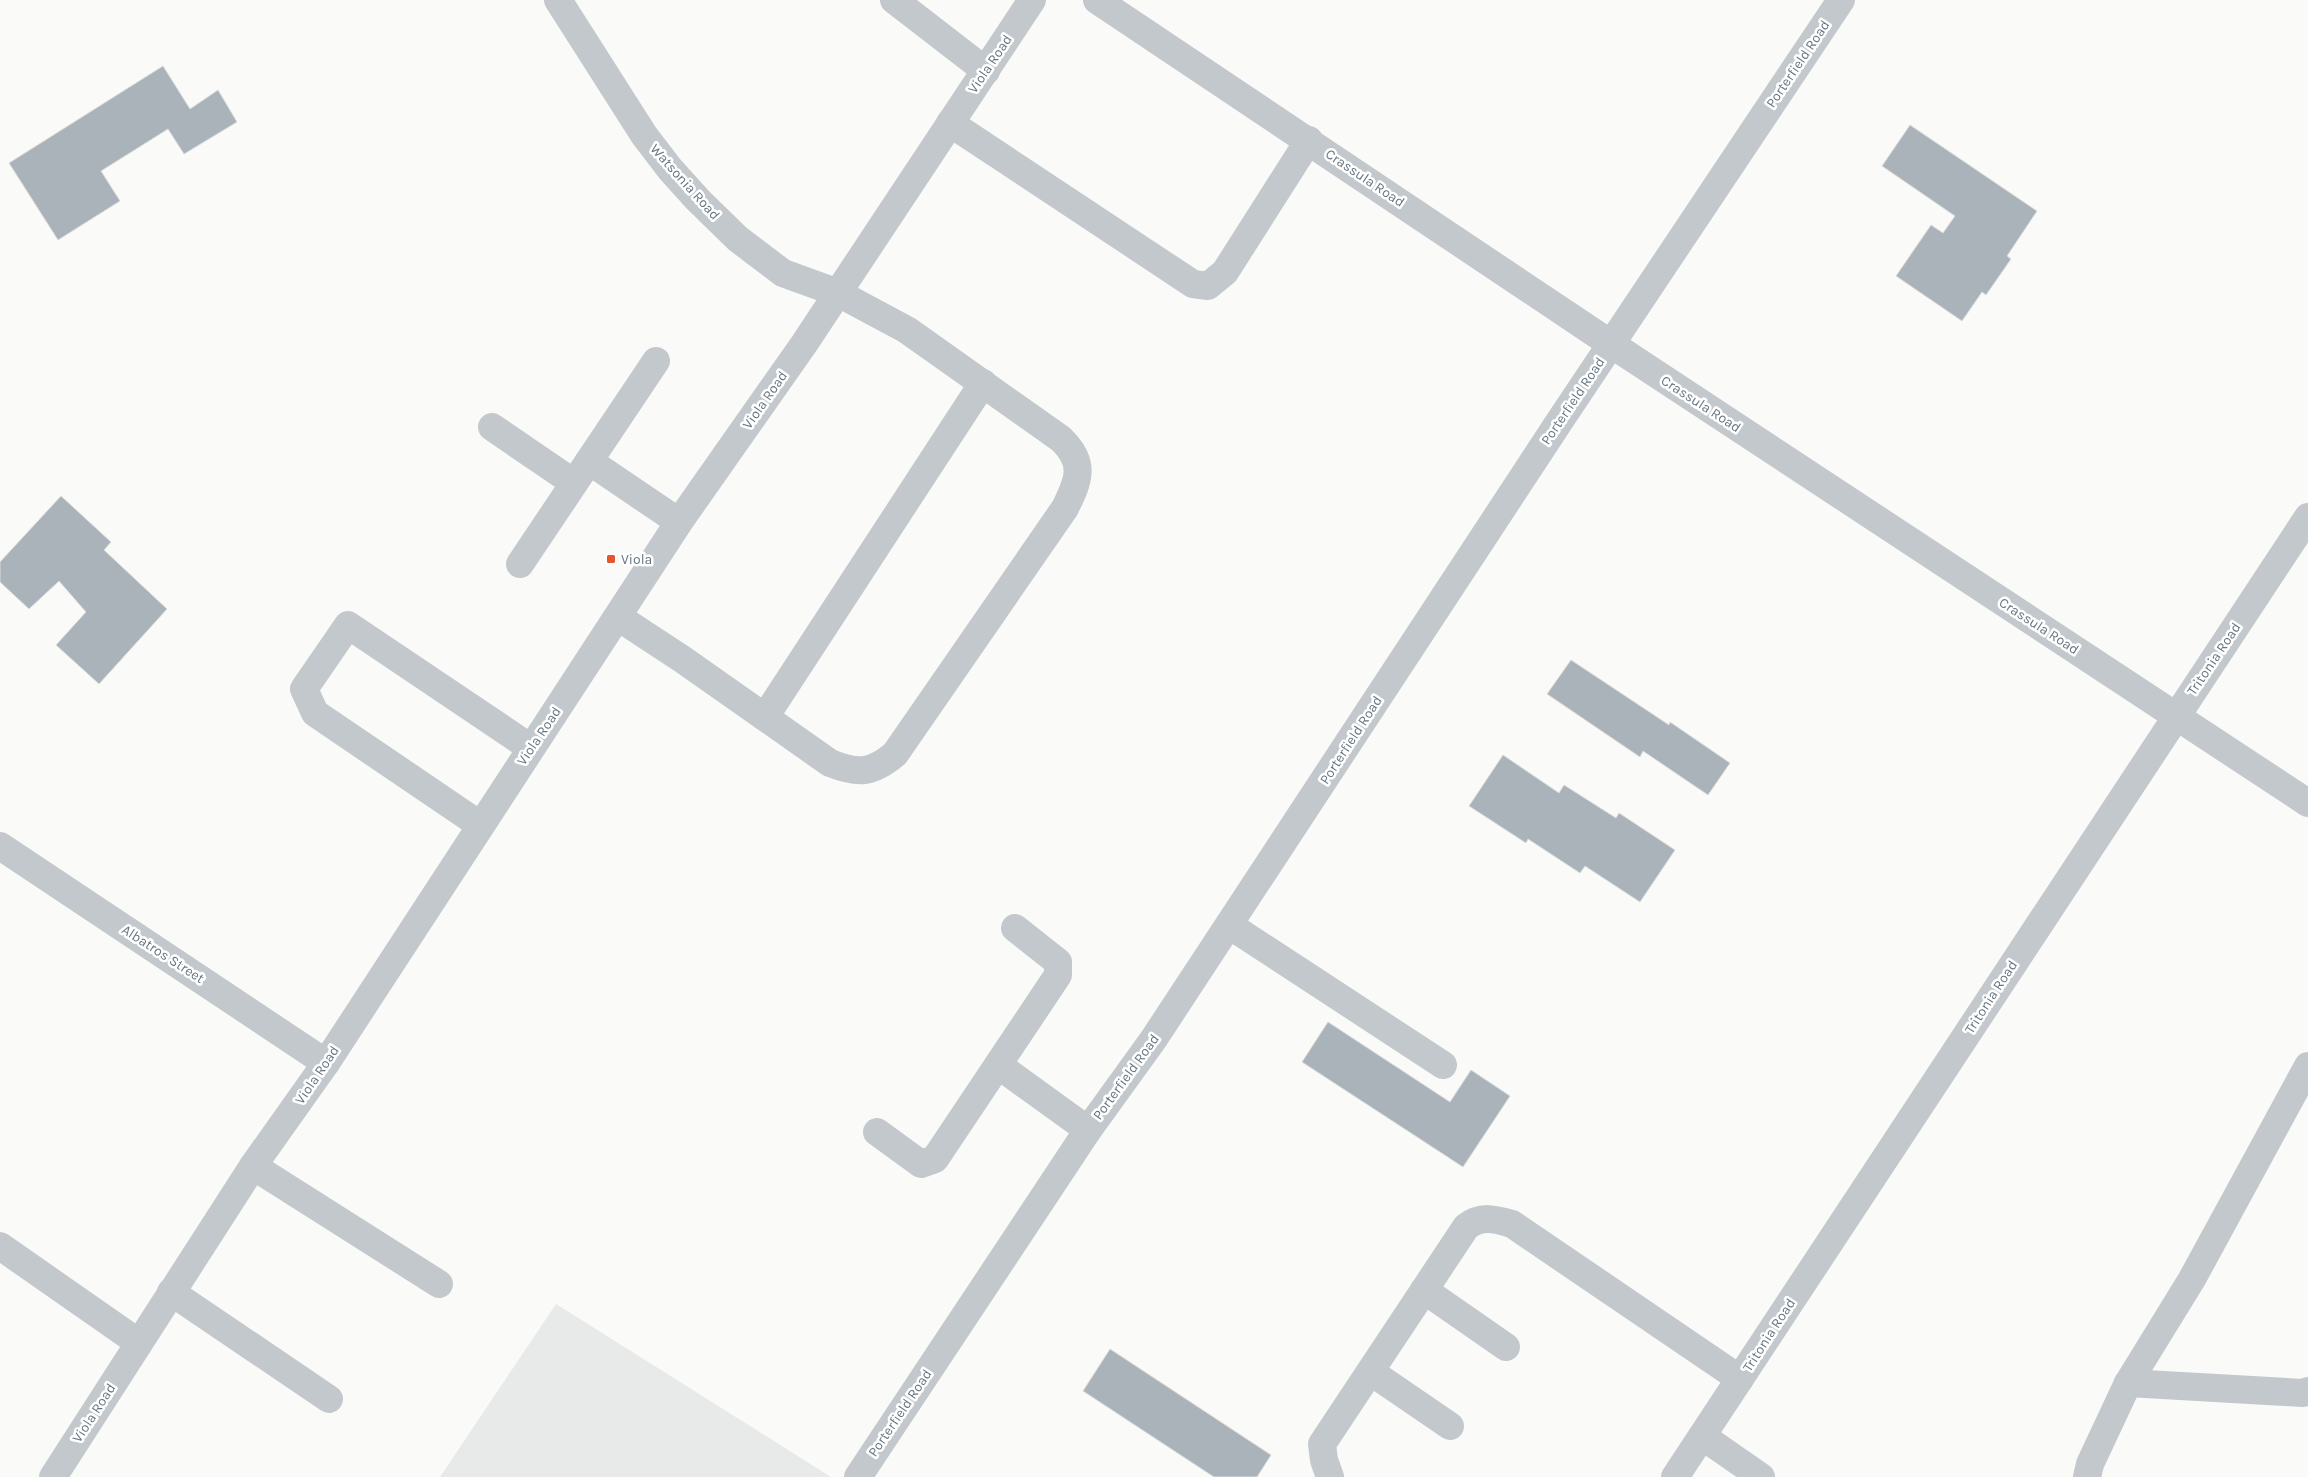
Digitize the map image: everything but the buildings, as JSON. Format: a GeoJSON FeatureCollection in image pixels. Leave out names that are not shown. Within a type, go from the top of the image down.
{"type":"FeatureCollection","features":[{"type":"Feature","properties":{"kind":"street","name":"Watsonia Road"},"geometry":{"type":"LineString","coordinates":[[558,0],[644,135],[670,169],[698,200],[738,239],[783,273],[838,292],[907,330],[1061,438],[1071,448],[1077,462],[1076,485],[1065,508],[895,754],[881,766],[859,771],[830,763],[682,659],[618,617]]}},
{"type":"Feature","properties":{"kind":"street"},"geometry":{"type":"LineString","coordinates":[[894,0],[986,71]]}},
{"type":"Feature","properties":{"kind":"street","name":"Viola Road"},"geometry":{"type":"LineString","coordinates":[[53,1477],[253,1166],[326,1063],[679,522],[804,344],[1032,0]]}},
{"type":"Feature","properties":{"kind":"street","name":"Crassula Road"},"geometry":{"type":"LineString","coordinates":[[1097,0],[1309,140],[1611,344],[2308,803]]}},
{"type":"Feature","properties":{"kind":"street","name":"Porterfield Road"},"geometry":{"type":"LineString","coordinates":[[858,1477],[1088,1130],[1154,1040],[1611,344],[1841,0]]}},
{"type":"Feature","properties":{"kind":"street"},"geometry":{"type":"LineString","coordinates":[[950,123],[1193,284],[1208,286],[1225,272],[1309,140]]}},
{"type":"Feature","properties":{"kind":"street"},"geometry":{"type":"LineString","coordinates":[[520,564],[656,361]]}},
{"type":"Feature","properties":{"kind":"street"},"geometry":{"type":"LineString","coordinates":[[765,717],[983,383]]}},
{"type":"Feature","properties":{"kind":"street"},"geometry":{"type":"LineString","coordinates":[[492,427],[574,483]]}},
{"type":"Feature","properties":{"kind":"street"},"geometry":{"type":"LineString","coordinates":[[589,461],[679,522]]}},
{"type":"Feature","properties":{"kind":"street","name":"Tritonia Road"},"geometry":{"type":"LineString","coordinates":[[1675,1477],[2308,518]]}},
{"type":"Feature","properties":{"kind":"street"},"geometry":{"type":"LineString","coordinates":[[480,825],[315,713],[304,688],[348,625],[531,748]]}},
{"type":"Feature","properties":{"kind":"street","name":"Albatros Street"},"geometry":{"type":"LineString","coordinates":[[0,846],[326,1063]]}},
{"type":"Feature","properties":{"kind":"street"},"geometry":{"type":"LineString","coordinates":[[1230,925],[1443,1065]]}},
{"type":"Feature","properties":{"kind":"street"},"geometry":{"type":"LineString","coordinates":[[877,1132],[921,1164],[936,1160],[1058,976],[1058,962],[1015,928]]}},
{"type":"Feature","properties":{"kind":"street"},"geometry":{"type":"LineString","coordinates":[[998,1065],[1088,1130]]}},
{"type":"Feature","properties":{"kind":"street"},"geometry":{"type":"LineString","coordinates":[[2087,1477],[2090,1464],[2128,1382],[2192,1279],[2308,1066]]}},
{"type":"Feature","properties":{"kind":"street"},"geometry":{"type":"LineString","coordinates":[[253,1166],[439,1284]]}},
{"type":"Feature","properties":{"kind":"street"},"geometry":{"type":"LineString","coordinates":[[1330,1477],[1324,1460],[1322,1444],[1466,1227],[1472,1223],[1489,1219],[1512,1224],[1740,1379]]}},
{"type":"Feature","properties":{"kind":"street"},"geometry":{"type":"LineString","coordinates":[[0,1246],[139,1343]]}},
{"type":"Feature","properties":{"kind":"street"},"geometry":{"type":"LineString","coordinates":[[1424,1290],[1506,1347]]}},
{"type":"Feature","properties":{"kind":"street"},"geometry":{"type":"LineString","coordinates":[[171,1292],[329,1399]]}},
{"type":"Feature","properties":{"kind":"street"},"geometry":{"type":"LineString","coordinates":[[1371,1372],[1450,1426]]}},
{"type":"Feature","properties":{"kind":"street"},"geometry":{"type":"LineString","coordinates":[[2128,1382],[2303,1393],[2308,1391]]}},
{"type":"Feature","properties":{"kind":"street"},"geometry":{"type":"LineString","coordinates":[[1702,1436],[1761,1477]]}},
{"type":"Feature","properties":{"kind":"shaded area"},"geometry":{"type":"Polygon","coordinates":[[[556,1304],[831,1477],[440,1477],[556,1304]]]}},
{"type":"Feature","properties":{"kind":"place","name":"Viola"},"geometry":{"type":"Point","coordinates":[611,559]}}]}
